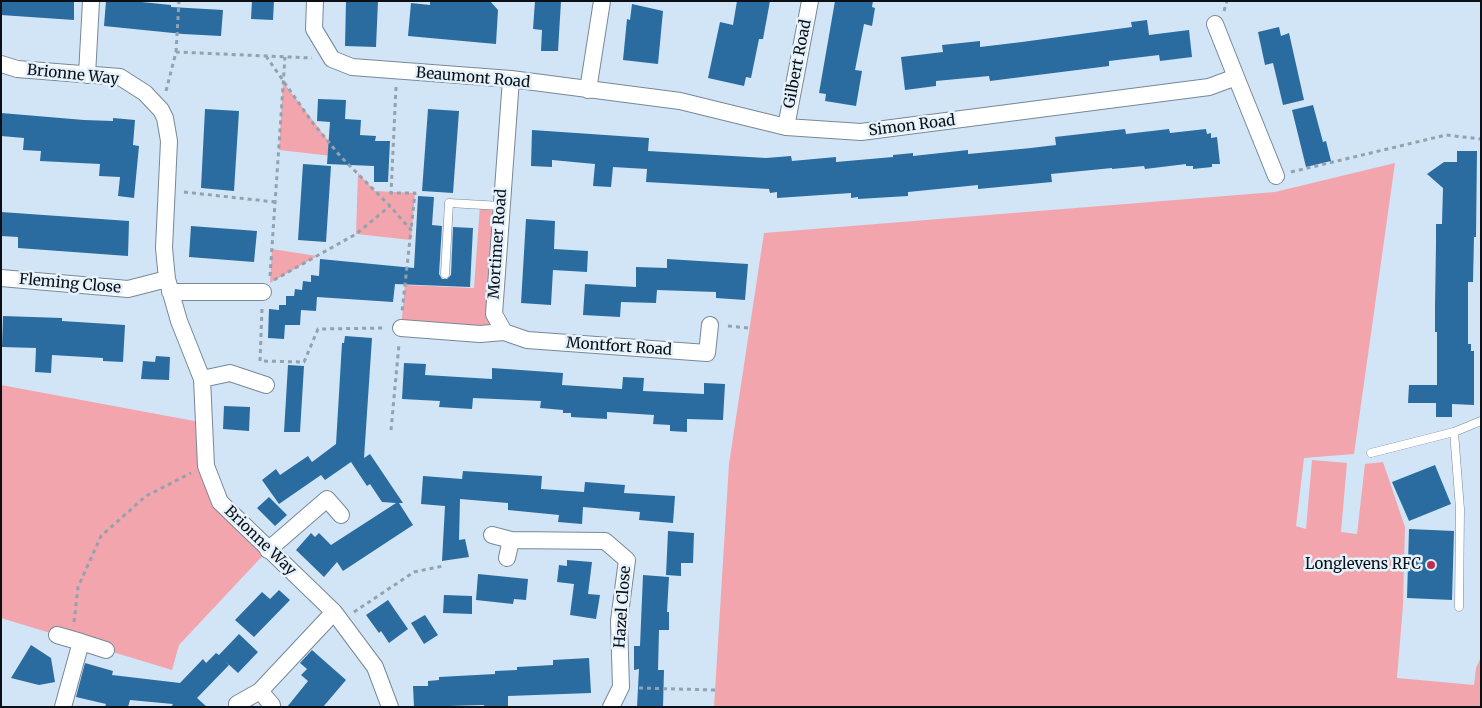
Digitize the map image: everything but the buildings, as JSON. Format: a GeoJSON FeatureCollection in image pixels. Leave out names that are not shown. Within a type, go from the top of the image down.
{"type":"FeatureCollection","features":[{"type":"Feature","properties":{"kind":"street"},"geometry":{"type":"LineString","coordinates":[[87,75],[91,1]]}},
{"type":"Feature","properties":{"kind":"street"},"geometry":{"type":"LineString","coordinates":[[315,1],[314,29],[332,59]]}},
{"type":"Feature","properties":{"kind":"street"},"geometry":{"type":"LineString","coordinates":[[588,90],[602,1]]}},
{"type":"Feature","properties":{"kind":"street","name":"Gilbert Road"},"geometry":{"type":"LineString","coordinates":[[786,127],[810,1]]}},
{"type":"Feature","properties":{"kind":"street"},"geometry":{"type":"LineString","coordinates":[[1215,24],[1276,176]]}},
{"type":"Feature","properties":{"kind":"street","name":"Beaumont Road"},"geometry":{"type":"LineString","coordinates":[[332,59],[352,67],[511,80],[588,90]]}},
{"type":"Feature","properties":{"kind":"street","name":"Brionne Way"},"geometry":{"type":"LineString","coordinates":[[1,64],[18,69],[120,77],[145,93],[161,110],[165,118],[169,141],[164,248],[169,285],[179,321],[202,379],[206,466],[220,502],[337,616],[375,667],[390,707]]}},
{"type":"Feature","properties":{"kind":"street","name":"Simon Road"},"geometry":{"type":"LineString","coordinates":[[588,90],[680,101],[786,127],[861,132],[1209,87],[1236,78]]}},
{"type":"Feature","properties":{"kind":"street","name":"Mortimer Road"},"geometry":{"type":"LineString","coordinates":[[504,332],[494,314],[511,80]]}},
{"type":"Feature","properties":{"kind":"street","name":"Fleming Close"},"geometry":{"type":"LineString","coordinates":[[1,278],[128,289],[169,285]]}},
{"type":"Feature","properties":{"kind":"street"},"geometry":{"type":"LineString","coordinates":[[169,285],[263,292]]}},
{"type":"Feature","properties":{"kind":"street","name":"Montfort Road"},"geometry":{"type":"LineString","coordinates":[[504,332],[527,340],[707,353],[710,325]]}},
{"type":"Feature","properties":{"kind":"street"},"geometry":{"type":"LineString","coordinates":[[401,328],[480,334],[504,332]]}},
{"type":"Feature","properties":{"kind":"street"},"geometry":{"type":"LineString","coordinates":[[202,379],[230,373],[266,385]]}},
{"type":"Feature","properties":{"kind":"street"},"geometry":{"type":"LineString","coordinates":[[268,550],[327,499],[341,515]]}},
{"type":"Feature","properties":{"kind":"street","name":"Hazel Close"},"geometry":{"type":"LineString","coordinates":[[492,535],[511,540],[605,541],[627,560],[619,621],[621,687]]}},
{"type":"Feature","properties":{"kind":"street"},"geometry":{"type":"LineString","coordinates":[[507,558],[511,540]]}},
{"type":"Feature","properties":{"kind":"street"},"geometry":{"type":"LineString","coordinates":[[237,704],[260,691],[337,616]]}},
{"type":"Feature","properties":{"kind":"street"},"geometry":{"type":"LineString","coordinates":[[63,707],[70,639],[106,650]]}},
{"type":"Feature","properties":{"kind":"street"},"geometry":{"type":"LineString","coordinates":[[611,707],[621,687]]}},
{"type":"Feature","properties":{"kind":"street"},"geometry":{"type":"LineString","coordinates":[[260,691],[272,705]]}},
{"type":"Feature","properties":{"kind":"lane"},"geometry":{"type":"LineString","coordinates":[[445,274],[449,203],[501,206]]}},
{"type":"Feature","properties":{"kind":"lane"},"geometry":{"type":"LineString","coordinates":[[1371,453],[1454,432],[1481,421]]}},
{"type":"Feature","properties":{"kind":"lane"},"geometry":{"type":"LineString","coordinates":[[1454,432],[1460,509],[1459,607]]}},
{"type":"Feature","properties":{"kind":"path"},"geometry":{"type":"LineString","coordinates":[[161,110],[176,52],[179,1]]}},
{"type":"Feature","properties":{"kind":"path"},"geometry":{"type":"LineString","coordinates":[[176,52],[332,59]]}},
{"type":"Feature","properties":{"kind":"path"},"geometry":{"type":"LineString","coordinates":[[266,56],[312,122],[342,157],[411,230]]}},
{"type":"Feature","properties":{"kind":"path"},"geometry":{"type":"LineString","coordinates":[[285,57],[270,283],[356,234],[390,206]]}},
{"type":"Feature","properties":{"kind":"path"},"geometry":{"type":"LineString","coordinates":[[391,430],[415,193],[391,193],[397,71]]}},
{"type":"Feature","properties":{"kind":"path"},"geometry":{"type":"LineString","coordinates":[[1276,176],[1446,135],[1481,139]]}},
{"type":"Feature","properties":{"kind":"path"},"geometry":{"type":"LineString","coordinates":[[167,190],[275,202]]}},
{"type":"Feature","properties":{"kind":"path"},"geometry":{"type":"LineString","coordinates":[[263,292],[260,361],[304,362],[318,329],[401,328]]}},
{"type":"Feature","properties":{"kind":"path"},"geometry":{"type":"LineString","coordinates":[[70,639],[78,587],[101,536],[146,496],[206,466]]}},
{"type":"Feature","properties":{"kind":"path"},"geometry":{"type":"LineString","coordinates":[[337,616],[414,572],[443,566]]}},
{"type":"Feature","properties":{"kind":"path"},"geometry":{"type":"LineString","coordinates":[[621,687],[715,690]]}},
{"type":"Feature","properties":{"kind":"shaded area"},"geometry":{"type":"Polygon","coordinates":[[[283,82],[341,157],[279,150],[283,82]]]}},
{"type":"Feature","properties":{"kind":"shaded area"},"geometry":{"type":"Polygon","coordinates":[[[1395,163],[1354,454],[1304,458],[1296,526],[1306,529],[1312,460],[1347,463],[1341,532],[1357,534],[1365,464],[1383,462],[1405,527],[1403,605],[1397,678],[1474,685],[1476,668],[1481,657],[1481,707],[714,707],[729,464],[764,233],[1275,192],[1395,163]]]}},
{"type":"Feature","properties":{"kind":"shaded area"},"geometry":{"type":"Polygon","coordinates":[[[358,173],[375,191],[415,193],[411,240],[356,234],[358,173]]]}},
{"type":"Feature","properties":{"kind":"shaded area"},"geometry":{"type":"Polygon","coordinates":[[[480,205],[501,206],[494,314],[504,332],[401,328],[405,285],[474,288],[480,205]]]}},
{"type":"Feature","properties":{"kind":"shaded area"},"geometry":{"type":"Polygon","coordinates":[[[272,249],[317,256],[270,283],[272,249]]]}},
{"type":"Feature","properties":{"kind":"shaded area"},"geometry":{"type":"Polygon","coordinates":[[[1,385],[205,423],[220,502],[268,550],[179,645],[172,670],[1,618],[1,385]]]}},
{"type":"Feature","properties":{"kind":"place","name":"Longlevens RFC"},"geometry":{"type":"Point","coordinates":[1431,565]}}]}
